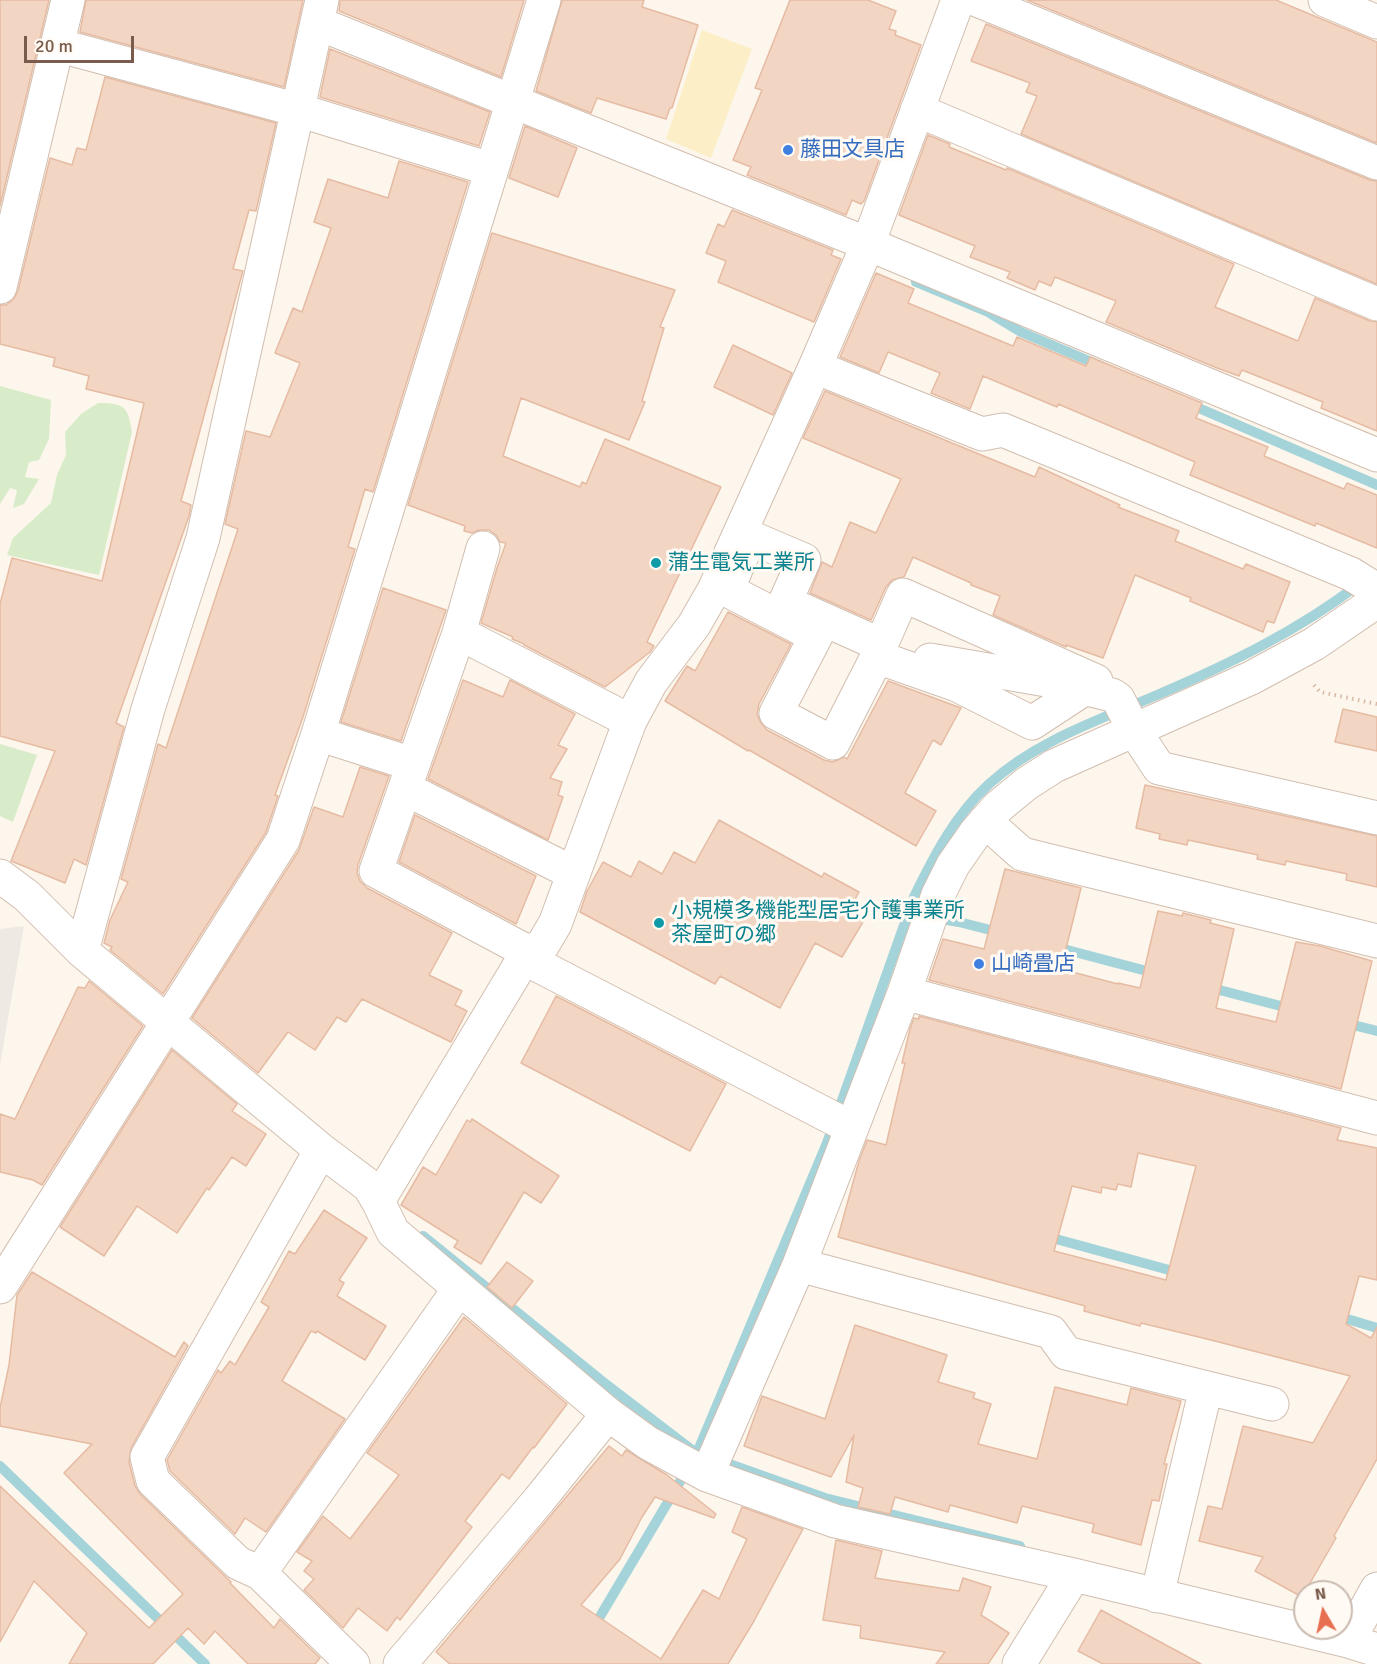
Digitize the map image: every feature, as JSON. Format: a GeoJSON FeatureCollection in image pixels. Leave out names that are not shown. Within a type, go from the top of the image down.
{"type":"FeatureCollection","features":[{"type":"Feature","properties":{"kind":"street"},"geometry":{"type":"LineString","coordinates":[[0,287],[68,0]]}},
{"type":"Feature","properties":{"kind":"street"},"geometry":{"type":"LineString","coordinates":[[0,1287],[283,840],[318,734],[544,0]]}},
{"type":"Feature","properties":{"kind":"street"},"geometry":{"type":"LineString","coordinates":[[378,1201],[526,955],[542,946],[555,924],[630,721],[651,682],[694,625],[726,578],[750,537],[804,560],[785,602],[880,645],[903,595],[1096,681],[1032,723],[957,685],[878,657],[833,743],[776,713],[816,636],[727,590],[726,578],[867,244],[958,0]]}},
{"type":"Feature","properties":{"kind":"street"},"geometry":{"type":"LineString","coordinates":[[976,0],[1377,163]]}},
{"type":"Feature","properties":{"kind":"street"},"geometry":{"type":"LineString","coordinates":[[1324,0],[1377,22]]}},
{"type":"Feature","properties":{"kind":"street"},"geometry":{"type":"LineString","coordinates":[[82,951],[148,710],[203,538],[320,11],[513,101],[867,244],[1377,455]]}},
{"type":"Feature","properties":{"kind":"street"},"geometry":{"type":"LineString","coordinates":[[57,45],[298,110],[490,170]]}},
{"type":"Feature","properties":{"kind":"street"},"geometry":{"type":"LineString","coordinates":[[917,110],[1377,304]]}},
{"type":"Feature","properties":{"kind":"street"},"geometry":{"type":"LineString","coordinates":[[703,1465],[799,1265],[839,1122],[904,993],[928,922],[953,865],[985,821],[1026,784],[1126,715],[1251,678],[1314,645],[1369,589],[1003,430],[982,434],[815,367]]}},
{"type":"Feature","properties":{"kind":"street"},"geometry":{"type":"LineString","coordinates":[[483,548],[459,633],[376,871],[526,955],[839,1122]]}},
{"type":"Feature","properties":{"kind":"street"},"geometry":{"type":"LineString","coordinates":[[726,578],[884,653],[1058,682],[1112,695],[1159,768],[1377,818]]}},
{"type":"Feature","properties":{"kind":"street"},"geometry":{"type":"LineString","coordinates":[[459,633],[630,721]]}},
{"type":"Feature","properties":{"kind":"street"},"geometry":{"type":"LineString","coordinates":[[318,734],[409,776],[573,873]]}},
{"type":"Feature","properties":{"kind":"street"},"geometry":{"type":"LineString","coordinates":[[985,821],[1022,854],[1377,941]]}},
{"type":"Feature","properties":{"kind":"street"},"geometry":{"type":"LineString","coordinates":[[0,876],[27,897],[82,951],[321,1150],[369,1186],[393,1232],[608,1414],[648,1443],[835,1521],[1074,1575],[1160,1584],[1358,1650],[1377,1589]]}},
{"type":"Feature","properties":{"kind":"street"},"geometry":{"type":"LineString","coordinates":[[904,993],[1377,1118]]}},
{"type":"Feature","properties":{"kind":"street"},"geometry":{"type":"LineString","coordinates":[[321,1150],[147,1457],[153,1481],[238,1563],[260,1573],[353,1664]]}},
{"type":"Feature","properties":{"kind":"street"},"geometry":{"type":"LineString","coordinates":[[799,1265],[1052,1332],[1066,1353],[1272,1404]]}},
{"type":"Feature","properties":{"kind":"street"},"geometry":{"type":"LineString","coordinates":[[260,1573],[459,1289]]}},
{"type":"Feature","properties":{"kind":"street"},"geometry":{"type":"LineString","coordinates":[[1160,1584],[1206,1388]]}},
{"type":"Feature","properties":{"kind":"street"},"geometry":{"type":"LineString","coordinates":[[400,1664],[539,1500],[608,1414]]}},
{"type":"Feature","properties":{"kind":"street"},"geometry":{"type":"LineString","coordinates":[[1018,1664],[1074,1575]]}},
{"type":"Feature","properties":{"kind":"path"},"geometry":{"type":"LineString","coordinates":[[1288,658],[1320,692],[1377,704]]}},
{"type":"Feature","properties":{"kind":"shaded area"},"geometry":{"type":"Polygon","coordinates":[[[24,926],[0,1065],[0,929],[24,926]]]}},
{"type":"Feature","properties":{"kind":"green space"},"geometry":{"type":"Polygon","coordinates":[[[0,386],[51,400],[49,439],[39,460],[29,462],[25,477],[39,479],[24,504],[13,508],[17,490],[10,488],[0,504],[0,386]]]}},
{"type":"Feature","properties":{"kind":"green space"},"geometry":{"type":"Polygon","coordinates":[[[98,403],[119,405],[123,408],[129,416],[132,432],[99,575],[7,555],[13,538],[51,503],[57,475],[66,455],[65,432],[81,414],[98,403]]]}},
{"type":"Feature","properties":{"kind":"green space"},"geometry":{"type":"Polygon","coordinates":[[[0,744],[37,755],[13,822],[0,816],[0,744]]]}},
{"type":"Feature","properties":{"kind":"sand"},"geometry":{"type":"Polygon","coordinates":[[[702,30],[752,49],[711,158],[666,139],[702,30]]]}},
{"type":"Feature","properties":{"kind":"building"},"geometry":{"type":"Polygon","coordinates":[[[0,0],[49,0],[0,206],[0,0]]]}},
{"type":"Feature","properties":{"kind":"building"},"geometry":{"type":"Polygon","coordinates":[[[86,0],[303,0],[284,87],[80,32],[86,0]]]}},
{"type":"Feature","properties":{"kind":"building"},"geometry":{"type":"Polygon","coordinates":[[[340,0],[524,0],[501,77],[339,11],[340,0]]]}},
{"type":"Feature","properties":{"kind":"building"},"geometry":{"type":"Polygon","coordinates":[[[562,0],[644,0],[642,7],[698,25],[672,108],[666,119],[597,98],[591,113],[536,91],[562,0]]]}},
{"type":"Feature","properties":{"kind":"building"},"geometry":{"type":"Polygon","coordinates":[[[790,0],[868,0],[896,11],[889,29],[896,31],[895,35],[921,45],[864,201],[861,204],[852,200],[846,215],[747,175],[751,167],[733,160],[762,90],[755,88],[790,0]]]}},
{"type":"Feature","properties":{"kind":"building"},"geometry":{"type":"Polygon","coordinates":[[[1027,0],[1276,0],[1377,42],[1377,143],[1027,0]]]}},
{"type":"Feature","properties":{"kind":"building"},"geometry":{"type":"Polygon","coordinates":[[[986,24],[1377,181],[1377,284],[1021,134],[1037,96],[1026,92],[1030,83],[971,61],[986,24]]]}},
{"type":"Feature","properties":{"kind":"building"},"geometry":{"type":"Polygon","coordinates":[[[330,49],[490,112],[479,146],[320,97],[330,49]]]}},
{"type":"Feature","properties":{"kind":"building"},"geometry":{"type":"Polygon","coordinates":[[[105,77],[276,123],[256,211],[249,210],[233,269],[243,271],[181,501],[191,505],[189,516],[116,723],[124,727],[86,865],[74,859],[65,883],[11,861],[55,751],[0,736],[0,604],[12,558],[102,581],[144,403],[86,389],[89,376],[53,366],[55,358],[0,344],[0,305],[6,305],[13,300],[18,291],[50,158],[72,165],[77,148],[86,150],[105,77]]]}},
{"type":"Feature","properties":{"kind":"building"},"geometry":{"type":"Polygon","coordinates":[[[525,126],[577,148],[558,197],[509,178],[525,126]]]}},
{"type":"Feature","properties":{"kind":"building"},"geometry":{"type":"Polygon","coordinates":[[[928,135],[950,144],[949,147],[1006,170],[1007,168],[1234,264],[1215,307],[1298,341],[1315,298],[1377,322],[1377,431],[1321,408],[1323,402],[1242,370],[1239,376],[1217,368],[1106,322],[1116,301],[1055,277],[1051,286],[1039,281],[1035,290],[1007,278],[1010,272],[970,257],[975,246],[899,215],[928,135]]]}},
{"type":"Feature","properties":{"kind":"building"},"geometry":{"type":"Polygon","coordinates":[[[399,161],[468,182],[373,492],[365,489],[348,547],[355,549],[303,717],[275,795],[278,796],[266,832],[163,994],[110,950],[112,947],[104,943],[110,920],[128,882],[121,879],[158,744],[166,748],[238,529],[225,524],[246,431],[270,437],[300,363],[275,353],[293,308],[302,312],[331,228],[314,222],[328,179],[388,198],[399,161]]]}},
{"type":"Feature","properties":{"kind":"building"},"geometry":{"type":"Polygon","coordinates":[[[732,210],[833,250],[831,255],[841,259],[814,322],[718,282],[726,261],[706,253],[718,224],[724,227],[732,210]]]}},
{"type":"Feature","properties":{"kind":"building"},"geometry":{"type":"Polygon","coordinates":[[[492,233],[675,290],[660,327],[664,328],[642,401],[645,402],[629,440],[521,398],[503,456],[580,487],[582,482],[586,484],[605,439],[721,487],[647,642],[654,646],[650,652],[605,687],[512,639],[513,637],[481,623],[506,543],[500,542],[489,530],[472,533],[464,531],[465,526],[408,505],[492,233]]]}},
{"type":"Feature","properties":{"kind":"building"},"geometry":{"type":"Polygon","coordinates":[[[876,273],[914,289],[908,303],[1013,346],[1017,337],[1086,366],[1090,357],[1202,403],[1196,418],[1268,447],[1264,456],[1344,489],[1347,483],[1377,495],[1377,548],[1316,523],[1315,526],[1190,475],[1195,462],[1058,404],[1057,407],[983,376],[970,409],[931,393],[940,373],[888,352],[879,373],[840,357],[876,273]]]}},
{"type":"Feature","properties":{"kind":"building"},"geometry":{"type":"Polygon","coordinates":[[[733,345],[792,373],[773,415],[714,387],[733,345]]]}},
{"type":"Feature","properties":{"kind":"building"},"geometry":{"type":"Polygon","coordinates":[[[825,391],[1035,477],[1039,467],[1120,505],[1118,507],[1179,531],[1175,541],[1243,569],[1246,564],[1290,582],[1274,623],[1267,621],[1263,632],[1135,575],[1103,658],[1066,645],[1066,647],[993,615],[1000,596],[971,585],[971,583],[913,557],[904,577],[892,580],[886,587],[871,620],[810,593],[822,562],[832,567],[850,522],[876,533],[901,479],[803,438],[825,391]]]}},
{"type":"Feature","properties":{"kind":"building"},"geometry":{"type":"Polygon","coordinates":[[[383,588],[446,610],[401,741],[341,722],[383,588]]]}},
{"type":"Feature","properties":{"kind":"building"},"geometry":{"type":"Polygon","coordinates":[[[728,612],[791,644],[759,704],[757,714],[767,730],[824,760],[833,762],[844,757],[847,759],[888,681],[961,708],[941,745],[933,740],[905,793],[936,811],[916,846],[665,701],[687,666],[695,671],[728,612]]]}},
{"type":"Feature","properties":{"kind":"building"},"geometry":{"type":"Polygon","coordinates":[[[463,680],[503,697],[510,680],[575,714],[558,745],[567,749],[550,778],[562,782],[558,795],[563,797],[548,840],[428,779],[463,680]]]}},
{"type":"Feature","properties":{"kind":"building"},"geometry":{"type":"Polygon","coordinates":[[[1343,709],[1377,717],[1377,751],[1335,742],[1343,709]]]}},
{"type":"Feature","properties":{"kind":"building"},"geometry":{"type":"Polygon","coordinates":[[[360,767],[389,776],[358,865],[357,873],[360,881],[367,888],[452,933],[429,975],[462,991],[455,1005],[467,1011],[451,1042],[362,999],[346,1022],[337,1017],[315,1050],[288,1032],[258,1073],[192,1018],[299,850],[314,807],[343,817],[360,767]]]}},
{"type":"Feature","properties":{"kind":"building"},"geometry":{"type":"Polygon","coordinates":[[[1145,785],[1377,836],[1377,887],[1346,880],[1347,874],[1286,861],[1285,865],[1257,859],[1258,855],[1188,840],[1187,845],[1159,839],[1160,834],[1136,828],[1145,785]]]}},
{"type":"Feature","properties":{"kind":"building"},"geometry":{"type":"Polygon","coordinates":[[[415,815],[536,876],[516,924],[399,862],[415,815]]]}},
{"type":"Feature","properties":{"kind":"building"},"geometry":{"type":"Polygon","coordinates":[[[719,820],[822,877],[824,873],[859,892],[853,903],[861,908],[856,917],[863,922],[842,957],[815,943],[780,1008],[720,976],[715,984],[580,912],[587,891],[603,862],[631,877],[639,861],[662,874],[674,852],[695,863],[719,820]]]}},
{"type":"Feature","properties":{"kind":"building"},"geometry":{"type":"Polygon","coordinates":[[[1005,869],[1081,888],[1061,969],[1118,984],[1140,988],[1158,911],[1182,916],[1183,913],[1234,929],[1216,1008],[1276,1022],[1296,942],[1320,946],[1372,961],[1341,1089],[929,980],[943,939],[984,949],[1005,869]]]}},
{"type":"Feature","properties":{"kind":"building"},"geometry":{"type":"Polygon","coordinates":[[[89,981],[143,1026],[42,1185],[33,1180],[0,1172],[0,1114],[15,1119],[78,987],[85,988],[89,981]]]}},
{"type":"Feature","properties":{"kind":"building"},"geometry":{"type":"Polygon","coordinates":[[[556,996],[726,1084],[690,1151],[521,1063],[556,996]]]}},
{"type":"Feature","properties":{"kind":"building"},"geometry":{"type":"Polygon","coordinates":[[[919,1016],[1341,1128],[1337,1140],[1377,1148],[1377,1280],[1359,1276],[1346,1324],[1371,1338],[1377,1327],[1377,1459],[1312,1580],[1293,1580],[1293,1592],[1255,1571],[1263,1557],[1199,1541],[1208,1506],[1222,1509],[1243,1426],[1313,1443],[1350,1376],[1211,1340],[1141,1323],[1140,1326],[1084,1311],[1085,1306],[838,1237],[867,1140],[886,1145],[905,1063],[902,1063],[914,1018],[919,1019],[919,1016]],[[1138,1153],[1131,1187],[1118,1184],[1116,1190],[1102,1187],[1101,1193],[1072,1186],[1054,1251],[1166,1280],[1196,1166],[1138,1153]]]}},
{"type":"Feature","properties":{"kind":"building"},"geometry":{"type":"Polygon","coordinates":[[[172,1050],[237,1104],[232,1111],[266,1134],[246,1166],[232,1157],[209,1190],[207,1188],[177,1233],[137,1206],[104,1256],[60,1227],[172,1050]]]}},
{"type":"Feature","properties":{"kind":"building"},"geometry":{"type":"Polygon","coordinates":[[[472,1119],[559,1176],[541,1203],[524,1192],[481,1264],[454,1247],[458,1241],[401,1205],[423,1167],[436,1175],[467,1120],[470,1122],[472,1119]]]}},
{"type":"Feature","properties":{"kind":"building"},"geometry":{"type":"Polygon","coordinates":[[[324,1210],[367,1238],[339,1280],[344,1283],[337,1296],[386,1326],[365,1360],[317,1331],[316,1333],[311,1331],[282,1381],[345,1419],[266,1532],[245,1518],[235,1534],[170,1471],[167,1460],[218,1370],[221,1373],[230,1361],[235,1365],[269,1307],[261,1302],[289,1251],[295,1254],[324,1210]]]}},
{"type":"Feature","properties":{"kind":"building"},"geometry":{"type":"Polygon","coordinates":[[[507,1262],[533,1281],[512,1308],[487,1287],[507,1262]]]}},
{"type":"Feature","properties":{"kind":"building"},"geometry":{"type":"Polygon","coordinates":[[[32,1272],[175,1357],[184,1342],[188,1346],[131,1448],[129,1462],[135,1486],[140,1494],[231,1582],[274,1628],[280,1619],[320,1658],[315,1664],[248,1664],[215,1631],[204,1644],[188,1628],[153,1664],[69,1664],[87,1633],[34,1581],[0,1642],[0,1486],[149,1628],[183,1594],[64,1473],[92,1444],[0,1426],[0,1408],[9,1365],[17,1295],[32,1272]]]}},
{"type":"Feature","properties":{"kind":"building"},"geometry":{"type":"Polygon","coordinates":[[[464,1317],[567,1404],[509,1479],[502,1474],[465,1521],[472,1527],[400,1620],[397,1617],[387,1631],[358,1608],[343,1628],[304,1590],[314,1579],[304,1571],[312,1561],[297,1552],[323,1516],[350,1539],[399,1475],[367,1453],[464,1317]]]}},
{"type":"Feature","properties":{"kind":"building"},"geometry":{"type":"Polygon","coordinates":[[[855,1325],[947,1355],[938,1382],[975,1393],[973,1398],[991,1404],[978,1444],[1037,1459],[1055,1387],[1127,1405],[1131,1388],[1181,1401],[1164,1464],[1167,1464],[1159,1501],[1152,1500],[1141,1545],[1092,1532],[1094,1524],[1022,1506],[1017,1523],[950,1505],[948,1512],[895,1497],[890,1514],[858,1507],[863,1488],[846,1482],[854,1435],[831,1477],[744,1446],[762,1396],[825,1419],[855,1325]]]}},
{"type":"Feature","properties":{"kind":"building"},"geometry":{"type":"Polygon","coordinates":[[[609,1446],[622,1456],[626,1450],[667,1475],[716,1514],[714,1518],[655,1497],[620,1559],[581,1605],[661,1659],[703,1590],[719,1599],[747,1539],[732,1532],[742,1507],[803,1529],[754,1621],[728,1664],[450,1664],[436,1652],[609,1446]]]}},
{"type":"Feature","properties":{"kind":"building"},"geometry":{"type":"Polygon","coordinates":[[[836,1540],[882,1551],[875,1578],[959,1591],[963,1578],[991,1587],[981,1615],[1009,1633],[988,1664],[936,1664],[945,1652],[860,1638],[861,1626],[823,1620],[836,1540]]]}},
{"type":"Feature","properties":{"kind":"building"},"geometry":{"type":"Polygon","coordinates":[[[1101,1610],[1201,1664],[1103,1664],[1078,1651],[1101,1610]]]}},
{"type":"Feature","properties":{"kind":"waterway"},"geometry":{"type":"LineString","coordinates":[[916,282],[988,312],[1021,332],[1101,366]]}},
{"type":"Feature","properties":{"kind":"waterway"},"geometry":{"type":"LineString","coordinates":[[1187,403],[1377,485]]}},
{"type":"Feature","properties":{"kind":"waterway"},"geometry":{"type":"LineString","coordinates":[[592,1630],[697,1453],[827,1143],[914,897],[938,851],[966,809],[989,784],[1027,755],[1069,733],[1236,659],[1312,617],[1359,584]]}},
{"type":"Feature","properties":{"kind":"waterway"},"geometry":{"type":"LineString","coordinates":[[935,918],[1002,933]]}},
{"type":"Feature","properties":{"kind":"waterway"},"geometry":{"type":"LineString","coordinates":[[1052,946],[1158,974]]}},
{"type":"Feature","properties":{"kind":"waterway"},"geometry":{"type":"LineString","coordinates":[[1208,987],[1292,1009]]}},
{"type":"Feature","properties":{"kind":"waterway"},"geometry":{"type":"LineString","coordinates":[[1345,1023],[1377,1031]]}},
{"type":"Feature","properties":{"kind":"waterway"},"geometry":{"type":"LineString","coordinates":[[423,1236],[603,1382],[692,1450]]}},
{"type":"Feature","properties":{"kind":"waterway"},"geometry":{"type":"LineString","coordinates":[[1045,1236],[1180,1273]]}},
{"type":"Feature","properties":{"kind":"waterway"},"geometry":{"type":"LineString","coordinates":[[1334,1315],[1377,1328]]}},
{"type":"Feature","properties":{"kind":"waterway"},"geometry":{"type":"LineString","coordinates":[[718,1460],[825,1498],[1020,1546]]}},
{"type":"Feature","properties":{"kind":"waterway"},"geometry":{"type":"LineString","coordinates":[[0,1466],[205,1664]]}},
{"type":"Feature","properties":{"kind":"place","name":"藤田文具店"},"geometry":{"type":"Point","coordinates":[788,150]}},
{"type":"Feature","properties":{"kind":"place","name":"蒲生電気工業所"},"geometry":{"type":"Point","coordinates":[656,563]}},
{"type":"Feature","properties":{"kind":"place","name":"小規模多機能型居宅介護事業所 茶屋町の郷"},"geometry":{"type":"Point","coordinates":[659,923]}},
{"type":"Feature","properties":{"kind":"place","name":"山崎畳店"},"geometry":{"type":"Point","coordinates":[979,964]}}]}
